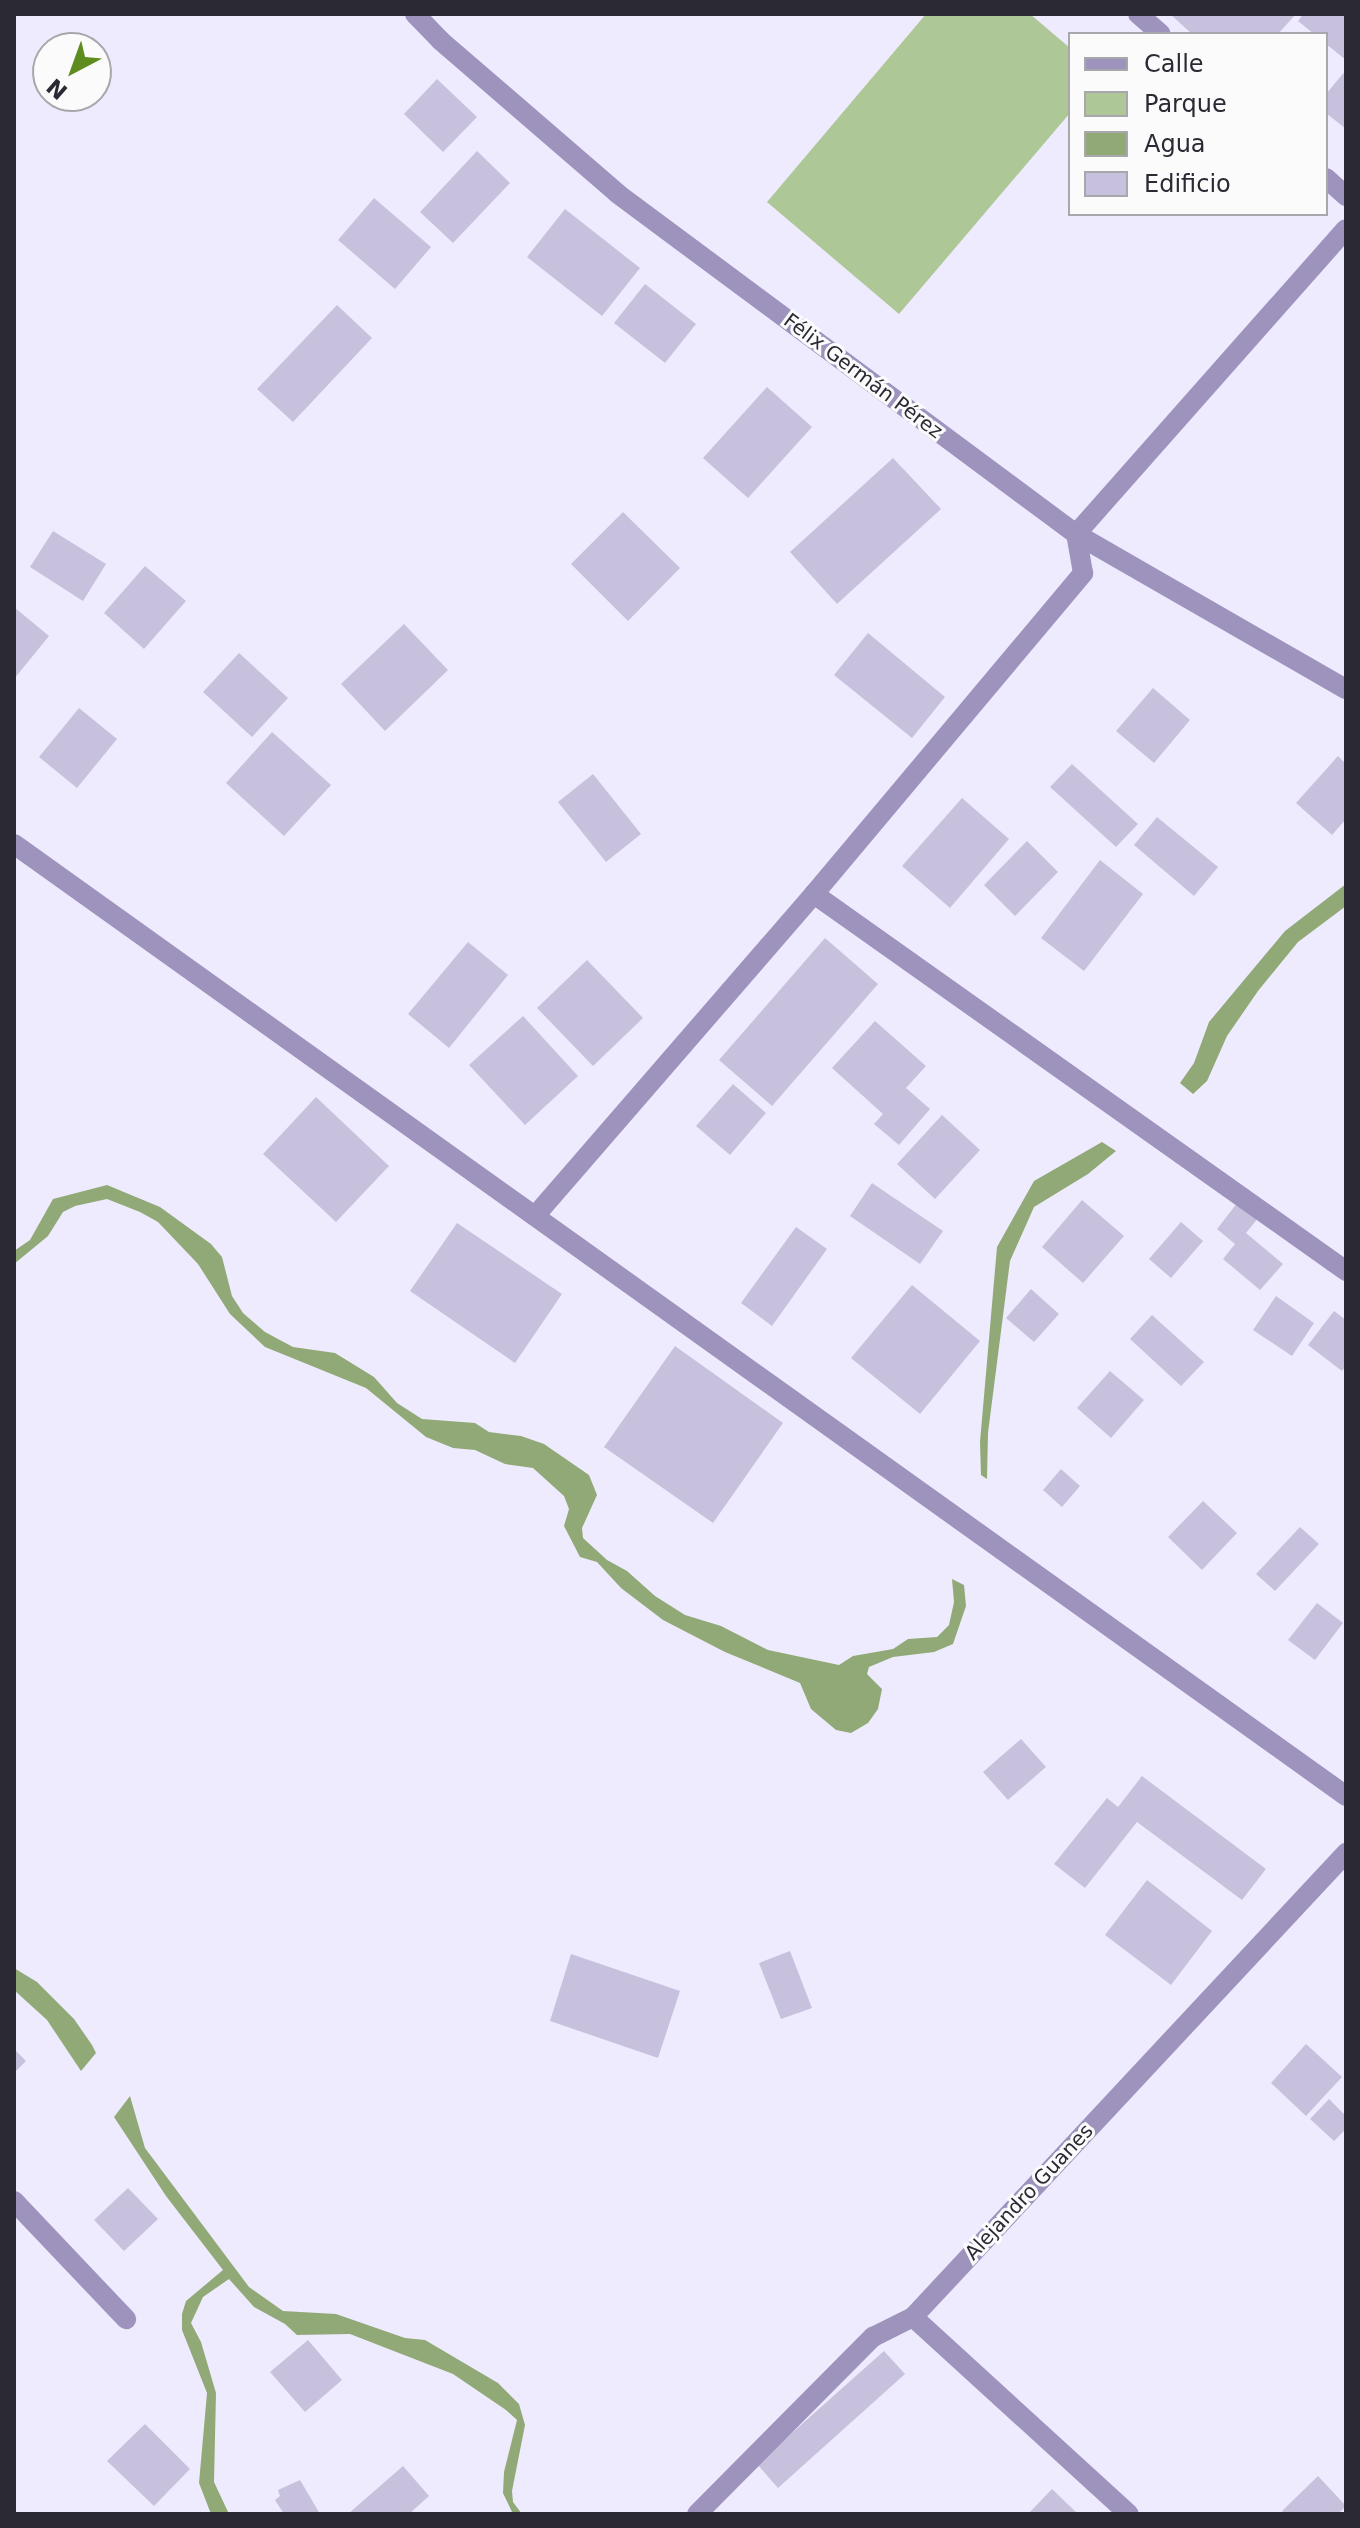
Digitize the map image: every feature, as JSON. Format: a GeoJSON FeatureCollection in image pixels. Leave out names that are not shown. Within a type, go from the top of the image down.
{"type":"FeatureCollection","features":[{"type":"Feature","properties":{"kind":"street","name":"Félix Germán Pérez"},"geometry":{"type":"LineString","coordinates":[[415,14],[441,41],[618,194],[1076,534],[1346,689]]}},
{"type":"Feature","properties":{"kind":"street"},"geometry":{"type":"LineString","coordinates":[[1138,14],[1159,32]]}},
{"type":"Feature","properties":{"kind":"street"},"geometry":{"type":"LineString","coordinates":[[1328,180],[1346,196]]}},
{"type":"Feature","properties":{"kind":"street"},"geometry":{"type":"LineString","coordinates":[[535,1216],[814,894],[1083,573],[1076,534],[1346,229]]}},
{"type":"Feature","properties":{"kind":"street"},"geometry":{"type":"LineString","coordinates":[[14,844],[1346,1796]]}},
{"type":"Feature","properties":{"kind":"street"},"geometry":{"type":"LineString","coordinates":[[814,894],[1346,1271]]}},
{"type":"Feature","properties":{"kind":"street","name":"Alejandro Guanes"},"geometry":{"type":"LineString","coordinates":[[697,2514],[873,2337],[913,2317],[1346,1853]]}},
{"type":"Feature","properties":{"kind":"street"},"geometry":{"type":"LineString","coordinates":[[14,2201],[126,2319]]}},
{"type":"Feature","properties":{"kind":"street"},"geometry":{"type":"LineString","coordinates":[[913,2317],[1129,2514]]}},
{"type":"Feature","properties":{"kind":"green space"},"geometry":{"type":"Polygon","coordinates":[[[926,14],[1030,14],[1068,46],[1068,115],[899,314],[767,202],[926,14]]]}},
{"type":"Feature","properties":{"kind":"water"},"geometry":{"type":"Polygon","coordinates":[[[1346,884],[1346,906],[1298,942],[1258,991],[1227,1036],[1207,1081],[1193,1094],[1180,1083],[1194,1063],[1209,1022],[1285,931],[1346,884]]]}},
{"type":"Feature","properties":{"kind":"water"},"geometry":{"type":"Polygon","coordinates":[[[1102,1142],[1116,1151],[1088,1174],[1034,1207],[1010,1261],[988,1433],[987,1479],[981,1475],[980,1442],[997,1247],[1034,1181],[1102,1142]]]}},
{"type":"Feature","properties":{"kind":"water"},"geometry":{"type":"Polygon","coordinates":[[[107,1185],[160,1207],[211,1244],[222,1257],[232,1296],[243,1313],[265,1332],[293,1347],[335,1353],[374,1377],[397,1403],[422,1419],[475,1423],[489,1432],[521,1436],[544,1444],[589,1475],[597,1495],[582,1528],[583,1538],[607,1560],[627,1571],[655,1596],[685,1615],[721,1626],[768,1650],[839,1665],[853,1656],[893,1649],[908,1639],[937,1637],[949,1625],[954,1602],[952,1579],[964,1585],[966,1606],[953,1644],[934,1652],[893,1657],[869,1667],[867,1674],[882,1689],[878,1709],[868,1723],[851,1733],[836,1730],[811,1709],[800,1683],[725,1652],[663,1620],[621,1588],[597,1562],[580,1557],[564,1526],[569,1509],[564,1496],[533,1468],[505,1464],[475,1450],[453,1448],[426,1437],[366,1388],[265,1347],[230,1314],[198,1264],[158,1222],[107,1199],[75,1206],[63,1212],[48,1236],[14,1264],[14,1251],[30,1240],[53,1199],[107,1185]]]}},
{"type":"Feature","properties":{"kind":"water"},"geometry":{"type":"Polygon","coordinates":[[[14,1968],[37,1982],[74,2019],[92,2045],[96,2053],[81,2071],[47,2020],[14,1990],[14,1968]]]}},
{"type":"Feature","properties":{"kind":"water"},"geometry":{"type":"Polygon","coordinates":[[[130,2096],[145,2148],[249,2287],[283,2311],[336,2314],[405,2338],[425,2340],[498,2383],[519,2404],[525,2425],[512,2491],[513,2502],[522,2514],[513,2514],[503,2493],[504,2472],[517,2420],[506,2410],[453,2374],[350,2334],[297,2335],[285,2324],[254,2307],[229,2279],[203,2297],[191,2323],[201,2342],[216,2393],[214,2482],[229,2514],[211,2514],[199,2483],[207,2393],[182,2330],[182,2314],[186,2301],[223,2270],[166,2196],[114,2117],[130,2096]]]}},
{"type":"Feature","properties":{"kind":"building"},"geometry":{"type":"Polygon","coordinates":[[[1170,14],[1296,14],[1280,32],[1190,32],[1170,14]]]}},
{"type":"Feature","properties":{"kind":"building"},"geometry":{"type":"Polygon","coordinates":[[[1303,14],[1346,14],[1346,60],[1328,46],[1328,32],[1312,32],[1298,21],[1303,14]]]}},
{"type":"Feature","properties":{"kind":"building"},"geometry":{"type":"Polygon","coordinates":[[[1346,70],[1346,129],[1328,115],[1328,92],[1346,70]]]}},
{"type":"Feature","properties":{"kind":"building"},"geometry":{"type":"Polygon","coordinates":[[[437,79],[477,117],[443,152],[404,114],[437,79]]]}},
{"type":"Feature","properties":{"kind":"building"},"geometry":{"type":"Polygon","coordinates":[[[477,151],[510,183],[453,243],[420,212],[477,151]]]}},
{"type":"Feature","properties":{"kind":"building"},"geometry":{"type":"Polygon","coordinates":[[[374,198],[431,247],[395,289],[338,240],[374,198]]]}},
{"type":"Feature","properties":{"kind":"building"},"geometry":{"type":"Polygon","coordinates":[[[565,209],[640,268],[602,316],[527,257],[565,209]]]}},
{"type":"Feature","properties":{"kind":"building"},"geometry":{"type":"Polygon","coordinates":[[[645,284],[696,324],[665,363],[614,323],[645,284]]]}},
{"type":"Feature","properties":{"kind":"building"},"geometry":{"type":"Polygon","coordinates":[[[337,305],[372,338],[293,422],[257,389],[337,305]]]}},
{"type":"Feature","properties":{"kind":"building"},"geometry":{"type":"Polygon","coordinates":[[[767,387],[812,427],[748,498],[703,458],[767,387]]]}},
{"type":"Feature","properties":{"kind":"building"},"geometry":{"type":"Polygon","coordinates":[[[893,458],[941,509],[837,604],[790,552],[893,458]]]}},
{"type":"Feature","properties":{"kind":"building"},"geometry":{"type":"Polygon","coordinates":[[[623,512],[680,568],[628,621],[571,564],[623,512]]]}},
{"type":"Feature","properties":{"kind":"building"},"geometry":{"type":"Polygon","coordinates":[[[53,531],[106,564],[83,601],[30,567],[53,531]]]}},
{"type":"Feature","properties":{"kind":"building"},"geometry":{"type":"Polygon","coordinates":[[[145,566],[186,601],[144,649],[104,613],[145,566]]]}},
{"type":"Feature","properties":{"kind":"building"},"geometry":{"type":"Polygon","coordinates":[[[14,607],[49,636],[14,679],[14,607]]]}},
{"type":"Feature","properties":{"kind":"building"},"geometry":{"type":"Polygon","coordinates":[[[404,624],[448,670],[385,731],[341,684],[404,624]]]}},
{"type":"Feature","properties":{"kind":"building"},"geometry":{"type":"Polygon","coordinates":[[[868,633],[945,697],[912,738],[834,675],[868,633]]]}},
{"type":"Feature","properties":{"kind":"building"},"geometry":{"type":"Polygon","coordinates":[[[239,653],[288,698],[252,737],[203,692],[239,653]]]}},
{"type":"Feature","properties":{"kind":"building"},"geometry":{"type":"Polygon","coordinates":[[[1153,688],[1190,720],[1154,763],[1116,731],[1153,688]]]}},
{"type":"Feature","properties":{"kind":"building"},"geometry":{"type":"Polygon","coordinates":[[[79,708],[117,739],[77,788],[39,757],[79,708]]]}},
{"type":"Feature","properties":{"kind":"building"},"geometry":{"type":"Polygon","coordinates":[[[272,732],[331,785],[284,836],[226,783],[272,732]]]}},
{"type":"Feature","properties":{"kind":"building"},"geometry":{"type":"Polygon","coordinates":[[[1338,756],[1346,764],[1346,819],[1332,835],[1296,803],[1338,756]]]}},
{"type":"Feature","properties":{"kind":"building"},"geometry":{"type":"Polygon","coordinates":[[[1072,764],[1138,824],[1116,847],[1050,787],[1072,764]]]}},
{"type":"Feature","properties":{"kind":"building"},"geometry":{"type":"Polygon","coordinates":[[[593,774],[641,834],[606,862],[558,802],[593,774]]]}},
{"type":"Feature","properties":{"kind":"building"},"geometry":{"type":"Polygon","coordinates":[[[962,798],[1009,839],[950,908],[902,866],[962,798]]]}},
{"type":"Feature","properties":{"kind":"building"},"geometry":{"type":"Polygon","coordinates":[[[1157,817],[1218,867],[1194,896],[1134,845],[1157,817]]]}},
{"type":"Feature","properties":{"kind":"building"},"geometry":{"type":"Polygon","coordinates":[[[1027,841],[1058,872],[1015,916],[984,885],[1027,841]]]}},
{"type":"Feature","properties":{"kind":"building"},"geometry":{"type":"Polygon","coordinates":[[[1100,860],[1143,894],[1084,971],[1041,938],[1100,860]]]}},
{"type":"Feature","properties":{"kind":"building"},"geometry":{"type":"Polygon","coordinates":[[[825,938],[878,984],[772,1106],[719,1060],[825,938]]]}},
{"type":"Feature","properties":{"kind":"building"},"geometry":{"type":"Polygon","coordinates":[[[468,942],[508,975],[449,1048],[408,1014],[468,942]]]}},
{"type":"Feature","properties":{"kind":"building"},"geometry":{"type":"Polygon","coordinates":[[[587,960],[643,1018],[593,1066],[537,1008],[587,960]]]}},
{"type":"Feature","properties":{"kind":"building"},"geometry":{"type":"Polygon","coordinates":[[[523,1016],[578,1076],[525,1125],[469,1065],[523,1016]]]}},
{"type":"Feature","properties":{"kind":"building"},"geometry":{"type":"Polygon","coordinates":[[[875,1021],[926,1066],[906,1088],[930,1109],[899,1145],[874,1124],[883,1114],[832,1068],[875,1021]]]}},
{"type":"Feature","properties":{"kind":"building"},"geometry":{"type":"Polygon","coordinates":[[[733,1084],[766,1113],[730,1155],[696,1126],[733,1084]]]}},
{"type":"Feature","properties":{"kind":"building"},"geometry":{"type":"Polygon","coordinates":[[[316,1097],[389,1166],[336,1222],[263,1154],[316,1097]]]}},
{"type":"Feature","properties":{"kind":"building"},"geometry":{"type":"Polygon","coordinates":[[[942,1115],[980,1150],[935,1199],[897,1164],[942,1115]]]}},
{"type":"Feature","properties":{"kind":"building"},"geometry":{"type":"Polygon","coordinates":[[[872,1183],[943,1231],[920,1264],[850,1216],[872,1183]]]}},
{"type":"Feature","properties":{"kind":"building"},"geometry":{"type":"Polygon","coordinates":[[[1082,1200],[1124,1236],[1083,1283],[1042,1247],[1082,1200]]]}},
{"type":"Feature","properties":{"kind":"building"},"geometry":{"type":"Polygon","coordinates":[[[1238,1202],[1258,1218],[1246,1233],[1283,1264],[1260,1290],[1223,1259],[1235,1244],[1217,1229],[1238,1202]]]}},
{"type":"Feature","properties":{"kind":"building"},"geometry":{"type":"Polygon","coordinates":[[[1181,1222],[1203,1241],[1171,1278],[1149,1259],[1181,1222]]]}},
{"type":"Feature","properties":{"kind":"building"},"geometry":{"type":"Polygon","coordinates":[[[457,1223],[562,1294],[515,1363],[410,1291],[457,1223]]]}},
{"type":"Feature","properties":{"kind":"building"},"geometry":{"type":"Polygon","coordinates":[[[796,1227],[827,1249],[772,1326],[741,1303],[796,1227]]]}},
{"type":"Feature","properties":{"kind":"building"},"geometry":{"type":"Polygon","coordinates":[[[912,1285],[980,1341],[920,1414],[851,1358],[912,1285]]]}},
{"type":"Feature","properties":{"kind":"building"},"geometry":{"type":"Polygon","coordinates":[[[1031,1289],[1059,1314],[1034,1342],[1006,1318],[1031,1289]]]}},
{"type":"Feature","properties":{"kind":"building"},"geometry":{"type":"Polygon","coordinates":[[[1276,1296],[1314,1323],[1292,1356],[1253,1330],[1276,1296]]]}},
{"type":"Feature","properties":{"kind":"building"},"geometry":{"type":"Polygon","coordinates":[[[1334,1311],[1346,1320],[1346,1366],[1342,1371],[1308,1345],[1334,1311]]]}},
{"type":"Feature","properties":{"kind":"building"},"geometry":{"type":"Polygon","coordinates":[[[1152,1315],[1204,1362],[1181,1386],[1130,1339],[1152,1315]]]}},
{"type":"Feature","properties":{"kind":"building"},"geometry":{"type":"Polygon","coordinates":[[[675,1346],[783,1423],[713,1523],[604,1447],[675,1346]]]}},
{"type":"Feature","properties":{"kind":"building"},"geometry":{"type":"Polygon","coordinates":[[[1110,1371],[1144,1400],[1111,1438],[1077,1408],[1110,1371]]]}},
{"type":"Feature","properties":{"kind":"building"},"geometry":{"type":"Polygon","coordinates":[[[1061,1469],[1080,1486],[1062,1507],[1043,1490],[1061,1469]]]}},
{"type":"Feature","properties":{"kind":"building"},"geometry":{"type":"Polygon","coordinates":[[[1203,1501],[1237,1533],[1202,1570],[1168,1537],[1203,1501]]]}},
{"type":"Feature","properties":{"kind":"building"},"geometry":{"type":"Polygon","coordinates":[[[1300,1527],[1319,1544],[1275,1591],[1256,1574],[1300,1527]]]}},
{"type":"Feature","properties":{"kind":"building"},"geometry":{"type":"Polygon","coordinates":[[[1317,1603],[1343,1623],[1315,1660],[1288,1640],[1317,1603]]]}},
{"type":"Feature","properties":{"kind":"building"},"geometry":{"type":"Polygon","coordinates":[[[1021,1739],[1046,1767],[1008,1800],[983,1772],[1021,1739]]]}},
{"type":"Feature","properties":{"kind":"building"},"geometry":{"type":"Polygon","coordinates":[[[1142,1776],[1266,1869],[1242,1900],[1137,1822],[1085,1888],[1054,1864],[1107,1798],[1118,1807],[1142,1776]]]}},
{"type":"Feature","properties":{"kind":"building"},"geometry":{"type":"Polygon","coordinates":[[[1147,1880],[1212,1931],[1171,1985],[1105,1935],[1147,1880]]]}},
{"type":"Feature","properties":{"kind":"building"},"geometry":{"type":"Polygon","coordinates":[[[790,1951],[812,2008],[781,2019],[759,1963],[790,1951]]]}},
{"type":"Feature","properties":{"kind":"building"},"geometry":{"type":"Polygon","coordinates":[[[571,1954],[680,1991],[658,2058],[550,2021],[571,1954]]]}},
{"type":"Feature","properties":{"kind":"building"},"geometry":{"type":"Polygon","coordinates":[[[1306,2044],[1342,2077],[1306,2116],[1271,2083],[1306,2044]]]}},
{"type":"Feature","properties":{"kind":"building"},"geometry":{"type":"Polygon","coordinates":[[[14,2049],[26,2061],[14,2073],[14,2049]]]}},
{"type":"Feature","properties":{"kind":"building"},"geometry":{"type":"Polygon","coordinates":[[[1329,2099],[1346,2116],[1346,2129],[1334,2141],[1310,2119],[1329,2099]]]}},
{"type":"Feature","properties":{"kind":"building"},"geometry":{"type":"Polygon","coordinates":[[[128,2188],[158,2219],[124,2251],[94,2220],[128,2188]]]}},
{"type":"Feature","properties":{"kind":"building"},"geometry":{"type":"Polygon","coordinates":[[[308,2340],[342,2380],[305,2412],[270,2372],[308,2340]]]}},
{"type":"Feature","properties":{"kind":"building"},"geometry":{"type":"Polygon","coordinates":[[[884,2351],[905,2374],[778,2488],[757,2464],[884,2351]]]}},
{"type":"Feature","properties":{"kind":"building"},"geometry":{"type":"Polygon","coordinates":[[[145,2424],[190,2469],[154,2506],[107,2461],[145,2424]]]}},
{"type":"Feature","properties":{"kind":"building"},"geometry":{"type":"Polygon","coordinates":[[[403,2466],[429,2496],[409,2514],[348,2514],[403,2466]]]}},
{"type":"Feature","properties":{"kind":"building"},"geometry":{"type":"Polygon","coordinates":[[[1318,2476],[1346,2506],[1338,2514],[1286,2514],[1282,2511],[1318,2476]]]}},
{"type":"Feature","properties":{"kind":"building"},"geometry":{"type":"Polygon","coordinates":[[[300,2480],[320,2514],[284,2514],[275,2500],[280,2496],[278,2490],[300,2480]]]}},
{"type":"Feature","properties":{"kind":"building"},"geometry":{"type":"Polygon","coordinates":[[[1052,2489],[1078,2514],[1028,2514],[1052,2489]]]}}]}
